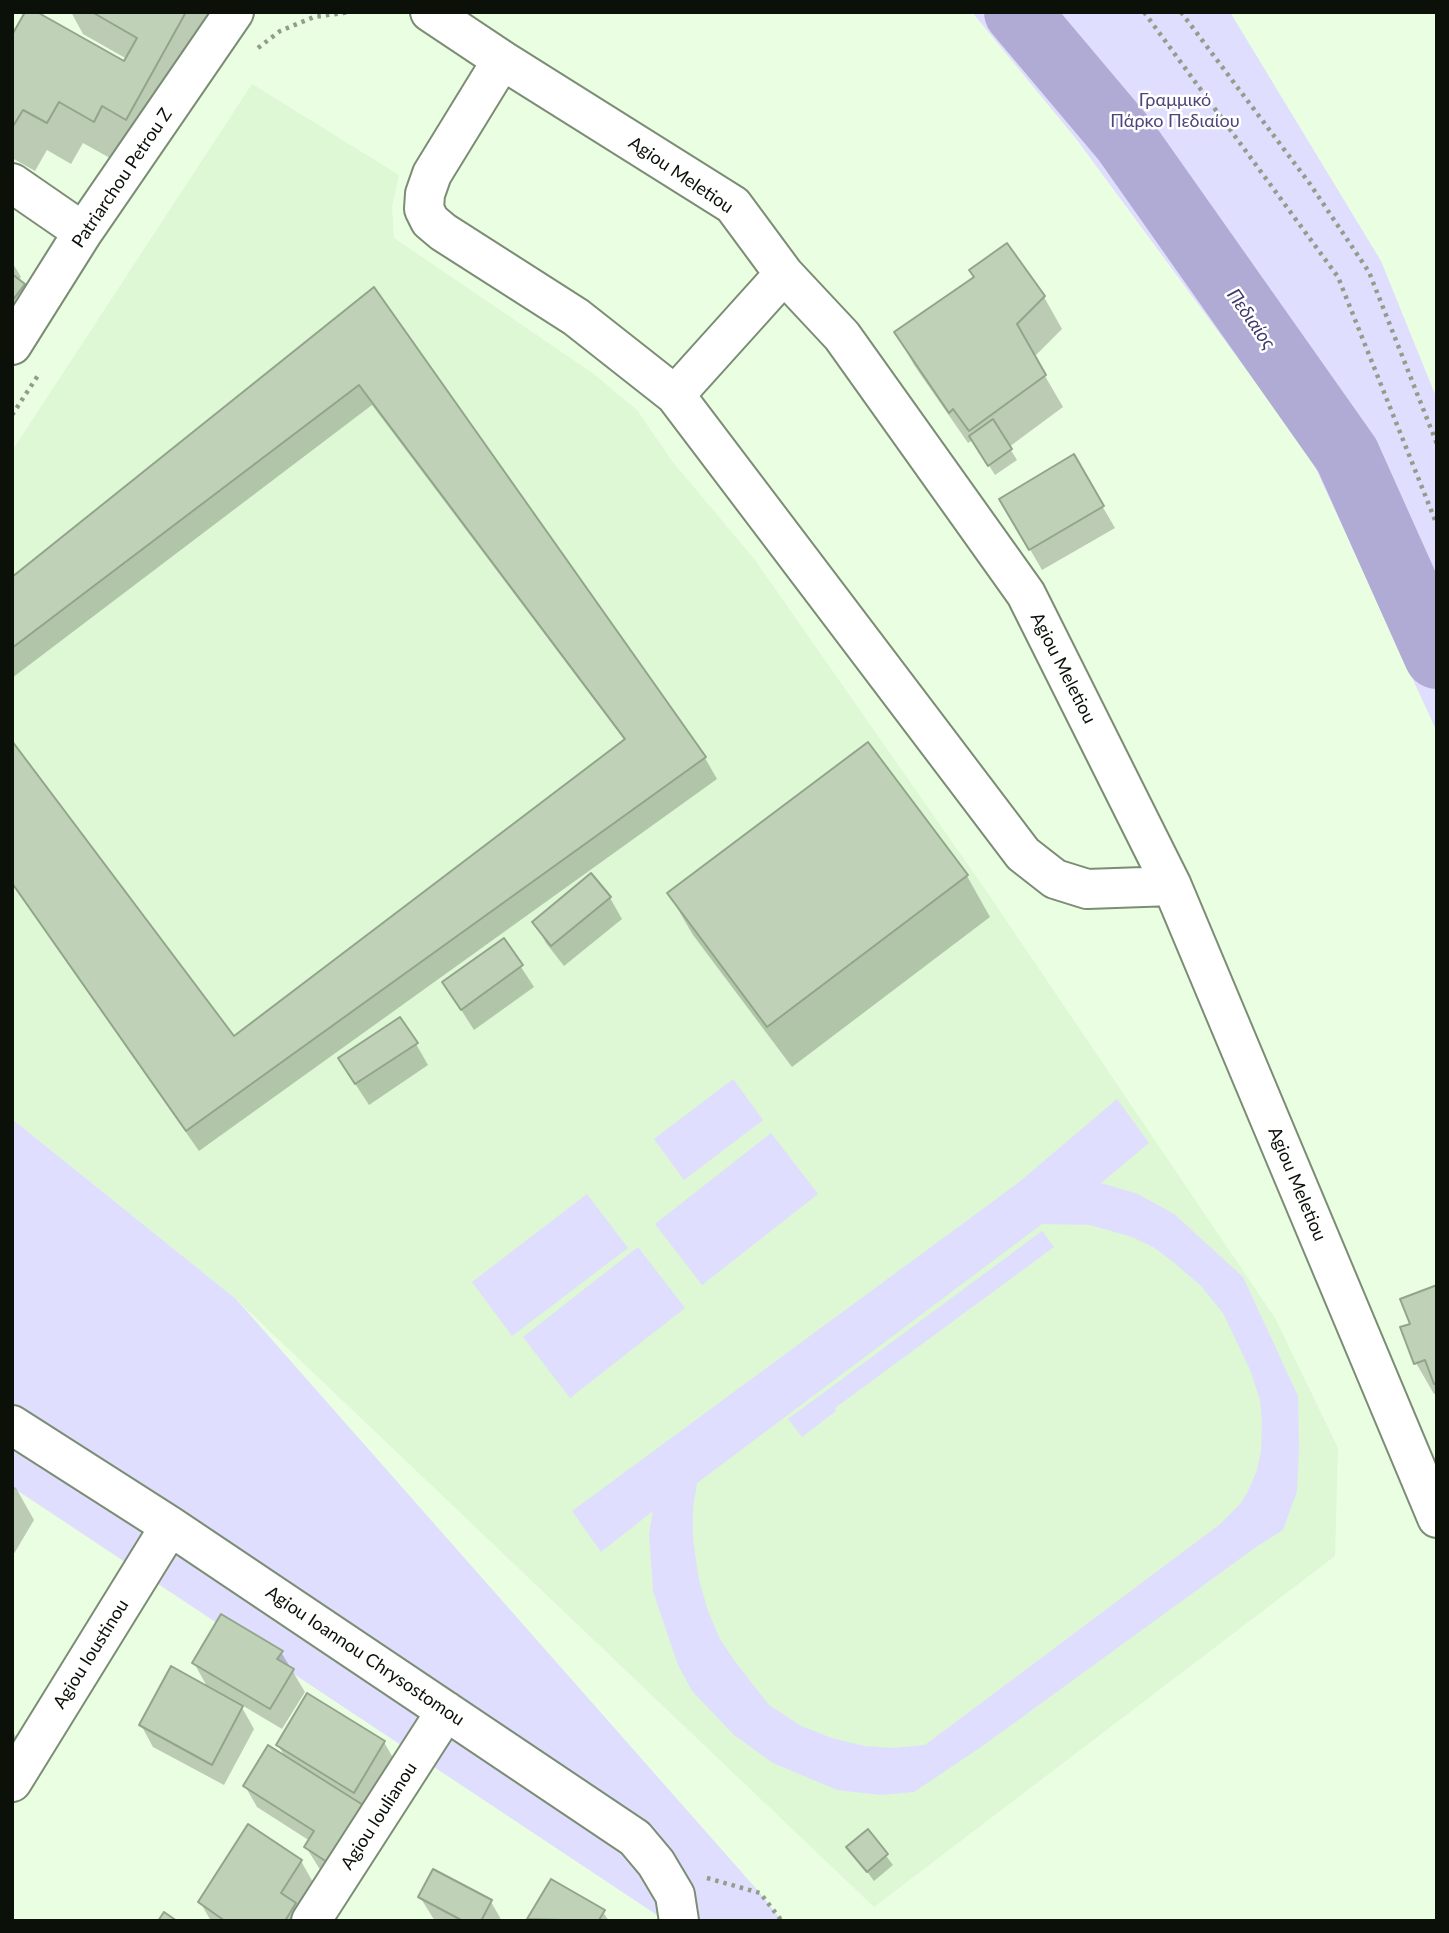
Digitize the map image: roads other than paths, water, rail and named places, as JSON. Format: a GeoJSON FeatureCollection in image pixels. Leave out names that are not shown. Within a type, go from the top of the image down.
{"type":"FeatureCollection","features":[{"type":"Feature","properties":{"kind":"street","name":"Patriarchou Petrou Z"},"geometry":{"type":"LineString","coordinates":[[12,345],[83,232],[234,12]]}},
{"type":"Feature","properties":{"kind":"street","name":"Agiou Meletiou"},"geometry":{"type":"LineString","coordinates":[[430,12],[502,61],[733,205],[784,274],[842,336],[1026,594],[1172,886],[1437,1518]]}},
{"type":"Feature","properties":{"kind":"street"},"geometry":{"type":"LineString","coordinates":[[502,61],[432,174],[425,194],[424,209],[430,221],[576,317],[676,395],[1023,854],[1055,879],[1087,889],[1172,886]]}},
{"type":"Feature","properties":{"kind":"street"},"geometry":{"type":"LineString","coordinates":[[12,183],[83,232]]}},
{"type":"Feature","properties":{"kind":"street"},"geometry":{"type":"LineString","coordinates":[[676,395],[784,274]]}},
{"type":"Feature","properties":{"kind":"street","name":"Agiou Ioannou Chrysostomou"},"geometry":{"type":"LineString","coordinates":[[12,1425],[170,1525],[635,1838],[656,1863],[675,1895],[679,1921]]}},
{"type":"Feature","properties":{"kind":"street","name":"Agiou Ioustinou"},"geometry":{"type":"LineString","coordinates":[[12,1782],[170,1525]]}},
{"type":"Feature","properties":{"kind":"street","name":"Agiou Ioulianou"},"geometry":{"type":"LineString","coordinates":[[311,1921],[446,1711]]}},
{"type":"Feature","properties":{"kind":"waterway","name":"Πεδιαίος"},"geometry":{"type":"LineString","coordinates":[[1017,12],[1125,140],[1347,455],[1437,656]]}},
{"type":"Feature","properties":{"kind":"park label","name":"Γραμμικό Πάρκο Πεδιαίου"},"geometry":{"type":"Point","coordinates":[1175,110]}}]}
